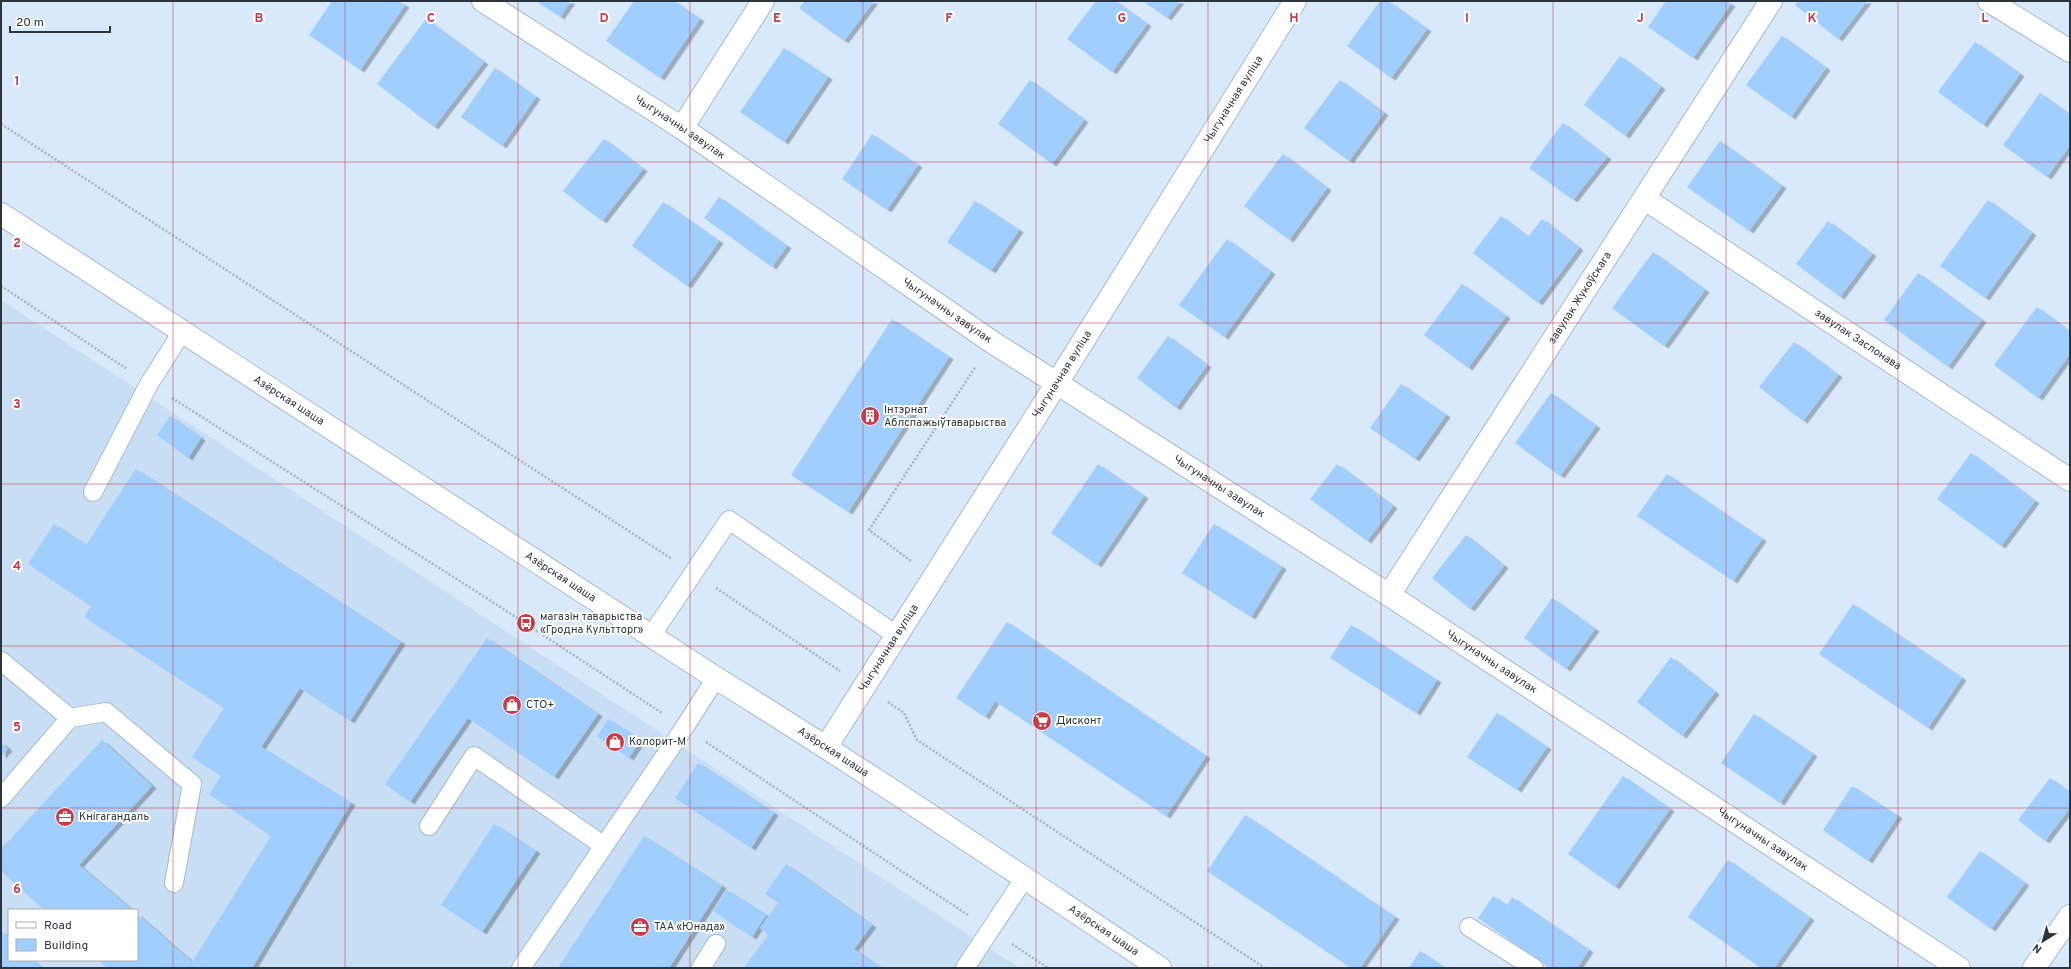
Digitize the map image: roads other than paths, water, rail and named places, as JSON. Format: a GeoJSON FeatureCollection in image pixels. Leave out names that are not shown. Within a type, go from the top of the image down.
{"type":"FeatureCollection","features":[{"type":"Feature","properties":{"kind":"street","name":"Чыгуначны завулак"},"geometry":{"type":"LineString","coordinates":[[483,1],[682,128],[992,342],[1389,595],[1959,968]]}},
{"type":"Feature","properties":{"kind":"street"},"geometry":{"type":"LineString","coordinates":[[682,128],[763,1]]}},
{"type":"Feature","properties":{"kind":"street","name":"Чыгуначная вуліца"},"geometry":{"type":"LineString","coordinates":[[826,747],[1057,383],[1295,1]]}},
{"type":"Feature","properties":{"kind":"street","name":"завулак Жукоўскага"},"geometry":{"type":"LineString","coordinates":[[1389,595],[1771,1]]}},
{"type":"Feature","properties":{"kind":"street"},"geometry":{"type":"LineString","coordinates":[[1989,1],[2070,51]]}},
{"type":"Feature","properties":{"kind":"street","name":"завулак Заслонава"},"geometry":{"type":"LineString","coordinates":[[1645,199],[2070,480]]}},
{"type":"Feature","properties":{"kind":"street","name":"Азёрская шаша"},"geometry":{"type":"LineString","coordinates":[[1,214],[716,678],[826,747],[1160,968]]}},
{"type":"Feature","properties":{"kind":"street"},"geometry":{"type":"LineString","coordinates":[[2034,968],[2070,916]]}},
{"type":"Feature","properties":{"kind":"lane"},"geometry":{"type":"LineString","coordinates":[[93,492],[149,384],[182,332]]}},
{"type":"Feature","properties":{"kind":"lane"},"geometry":{"type":"LineString","coordinates":[[651,636],[729,520],[896,635]]}},
{"type":"Feature","properties":{"kind":"lane"},"geometry":{"type":"LineString","coordinates":[[1,661],[70,718]]}},
{"type":"Feature","properties":{"kind":"lane"},"geometry":{"type":"LineString","coordinates":[[521,968],[684,728],[716,678]]}},
{"type":"Feature","properties":{"kind":"lane"},"geometry":{"type":"LineString","coordinates":[[1,798],[70,718],[106,712],[192,784],[174,883]]}},
{"type":"Feature","properties":{"kind":"lane"},"geometry":{"type":"LineString","coordinates":[[428,826],[474,756],[604,846]]}},
{"type":"Feature","properties":{"kind":"lane"},"geometry":{"type":"LineString","coordinates":[[964,968],[1024,879]]}},
{"type":"Feature","properties":{"kind":"lane"},"geometry":{"type":"LineString","coordinates":[[1470,927],[1534,968]]}},
{"type":"Feature","properties":{"kind":"lane"},"geometry":{"type":"LineString","coordinates":[[701,968],[716,944]]}},
{"type":"Feature","properties":{"kind":"place","name":"Інтэрнат Аблспажыўтаварыства"},"geometry":{"type":"Point","coordinates":[870,416]}},
{"type":"Feature","properties":{"kind":"place","name":"магазін таварыства «Гродна Культторг»"},"geometry":{"type":"Point","coordinates":[526,623]}},
{"type":"Feature","properties":{"kind":"place","name":"СТО+"},"geometry":{"type":"Point","coordinates":[512,705]}},
{"type":"Feature","properties":{"kind":"place","name":"Дисконт"},"geometry":{"type":"Point","coordinates":[1042,721]}},
{"type":"Feature","properties":{"kind":"place","name":"Колорит-М"},"geometry":{"type":"Point","coordinates":[615,742]}},
{"type":"Feature","properties":{"kind":"place","name":"Кнігагандаль"},"geometry":{"type":"Point","coordinates":[65,817]}},
{"type":"Feature","properties":{"kind":"place","name":"ТАА «Юнада»"},"geometry":{"type":"Point","coordinates":[640,927]}}]}
